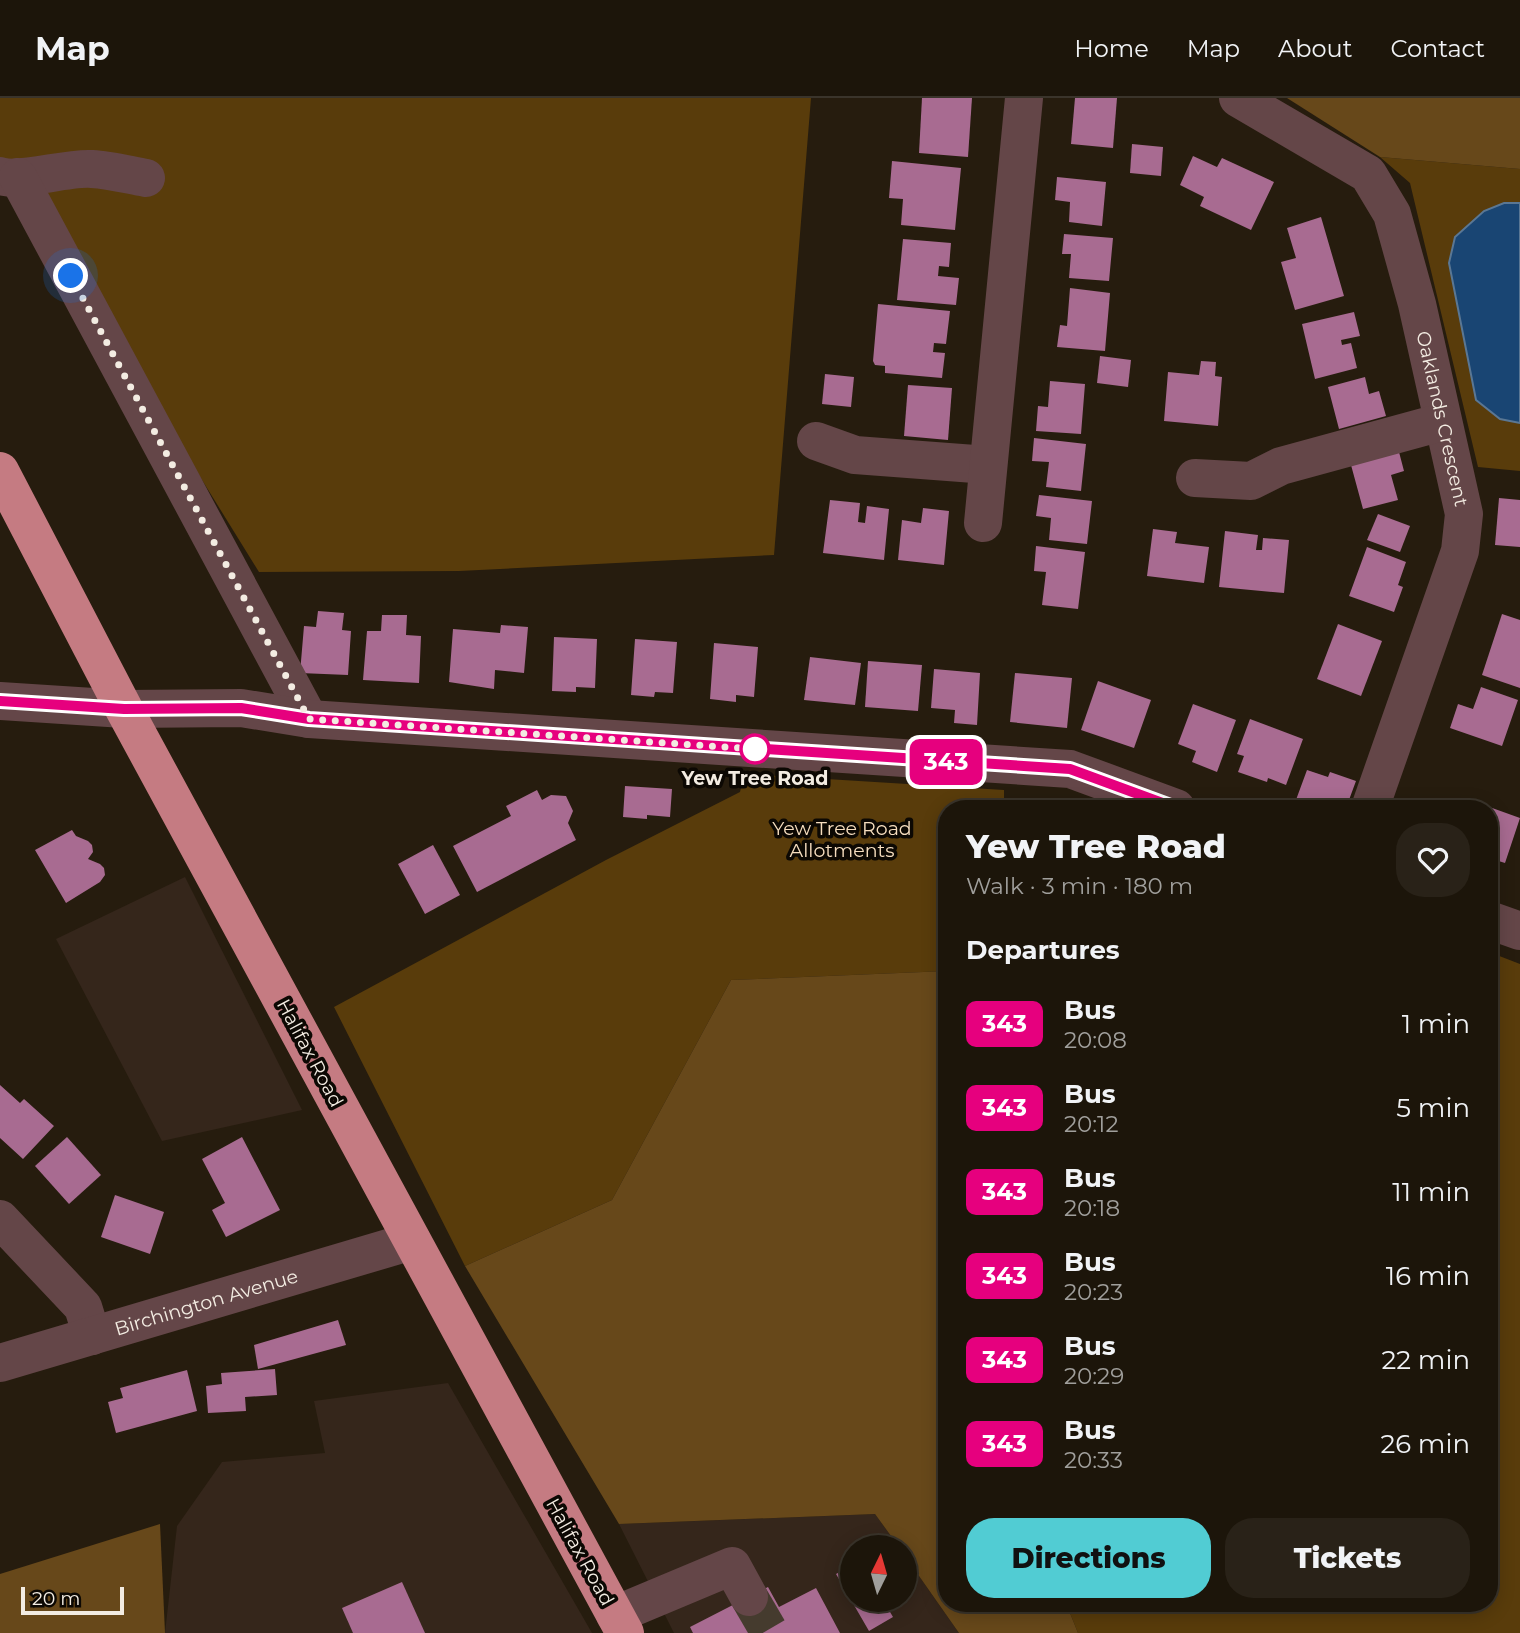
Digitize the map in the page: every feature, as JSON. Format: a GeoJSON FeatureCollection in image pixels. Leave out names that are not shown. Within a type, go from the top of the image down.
{"type":"FeatureCollection","features":[{"type":"Feature","properties":{"kind":"highway","name":"Halifax Road"},"geometry":{"type":"LineString","coordinates":[[0,471],[124,709],[620,1624]]}},
{"type":"Feature","properties":{"kind":"street"},"geometry":{"type":"LineString","coordinates":[[983,523],[1024,98]]}},
{"type":"Feature","properties":{"kind":"street","name":"Oaklands Crescent"},"geometry":{"type":"LineString","coordinates":[[1238,98],[1368,174],[1392,214],[1416,304],[1464,514],[1461,551],[1373,800]]}},
{"type":"Feature","properties":{"kind":"street"},"geometry":{"type":"LineString","coordinates":[[146,178],[92,169],[9,177],[309,719]]}},
{"type":"Feature","properties":{"kind":"street"},"geometry":{"type":"LineString","coordinates":[[1195,478],[1251,481],[1281,466],[1442,422]]}},
{"type":"Feature","properties":{"kind":"street"},"geometry":{"type":"LineString","coordinates":[[817,441],[855,454],[900,460],[988,465]]}},
{"type":"Feature","properties":{"kind":"street"},"geometry":{"type":"LineString","coordinates":[[0,701],[124,709],[241,708],[309,719],[1070,769],[1154,800]]}},
{"type":"Feature","properties":{"kind":"street"},"geometry":{"type":"LineString","coordinates":[[1498,923],[1520,931]]}},
{"type":"Feature","properties":{"kind":"street"},"geometry":{"type":"LineString","coordinates":[[0,1219],[83,1307],[92,1336]]}},
{"type":"Feature","properties":{"kind":"street","name":"Birchington Avenue"},"geometry":{"type":"LineString","coordinates":[[0,1363],[412,1241]]}},
{"type":"Feature","properties":{"kind":"street"},"geometry":{"type":"LineString","coordinates":[[620,1624],[732,1566],[749,1597]]}},
{"type":"Feature","properties":{"kind":"shaded area"},"geometry":{"type":"Polygon","coordinates":[[[1287,98],[1520,98],[1520,169],[1380,157],[1287,98]]]}},
{"type":"Feature","properties":{"kind":"shaded area"},"geometry":{"type":"Polygon","coordinates":[[[185,877],[302,1110],[162,1141],[56,939],[185,877]]]}},
{"type":"Feature","properties":{"kind":"shaded area"},"geometry":{"type":"Polygon","coordinates":[[[938,971],[938,1603],[917,1573],[917,1535],[890,1535],[875,1514],[619,1524],[465,1266],[612,1200],[731,980],[938,971]]]}},
{"type":"Feature","properties":{"kind":"shaded area"},"geometry":{"type":"Polygon","coordinates":[[[448,1383],[592,1633],[165,1633],[177,1526],[222,1462],[325,1453],[314,1401],[448,1383]]]}},
{"type":"Feature","properties":{"kind":"shaded area"},"geometry":{"type":"Polygon","coordinates":[[[875,1514],[890,1535],[840,1535],[840,1612],[917,1612],[917,1573],[938,1603],[938,1612],[944,1612],[959,1633],[674,1633],[619,1524],[875,1514]]]}},
{"type":"Feature","properties":{"kind":"shaded area"},"geometry":{"type":"Polygon","coordinates":[[[160,1524],[165,1633],[0,1633],[0,1574],[160,1524]]]}},
{"type":"Feature","properties":{"kind":"shaded area"},"geometry":{"type":"Polygon","coordinates":[[[944,1612],[1070,1612],[1078,1633],[959,1633],[944,1612]]]}},
{"type":"Feature","properties":{"kind":"green space"},"geometry":{"type":"Polygon","coordinates":[[[0,98],[811,98],[774,555],[459,571],[259,572],[12,173],[0,179],[0,98]]]}},
{"type":"Feature","properties":{"kind":"green space"},"geometry":{"type":"Polygon","coordinates":[[[1380,157],[1520,169],[1520,471],[1478,467],[1410,183],[1380,157]]]}},
{"type":"Feature","properties":{"kind":"green space","name":"Yew Tree Road Allotments"},"geometry":{"type":"Polygon","coordinates":[[[744,774],[1004,790],[1004,800],[938,800],[938,971],[731,980],[612,1200],[465,1266],[334,1007],[606,860],[740,792],[744,774]]]}},
{"type":"Feature","properties":{"kind":"green space"},"geometry":{"type":"Polygon","coordinates":[[[1498,955],[1520,964],[1520,1633],[1078,1633],[1070,1612],[1498,1612],[1498,955]]]}},
{"type":"Feature","properties":{"kind":"water"},"geometry":{"type":"Polygon","coordinates":[[[1504,203],[1520,203],[1520,423],[1500,419],[1476,400],[1449,263],[1455,237],[1484,211],[1504,203]]]}},
{"type":"Feature","properties":{"kind":"building"},"geometry":{"type":"Polygon","coordinates":[[[922,98],[972,98],[968,157],[919,153],[922,98]]]}},
{"type":"Feature","properties":{"kind":"building"},"geometry":{"type":"Polygon","coordinates":[[[1075,98],[1117,98],[1113,148],[1071,144],[1075,98]]]}},
{"type":"Feature","properties":{"kind":"building"},"geometry":{"type":"Polygon","coordinates":[[[1132,144],[1163,147],[1161,176],[1130,173],[1132,144]]]}},
{"type":"Feature","properties":{"kind":"building"},"geometry":{"type":"Polygon","coordinates":[[[1193,156],[1217,167],[1222,158],[1274,182],[1251,230],[1200,206],[1204,197],[1180,185],[1193,156]]]}},
{"type":"Feature","properties":{"kind":"building"},"geometry":{"type":"Polygon","coordinates":[[[892,161],[961,168],[955,230],[901,225],[903,199],[889,198],[892,161]]]}},
{"type":"Feature","properties":{"kind":"building"},"geometry":{"type":"Polygon","coordinates":[[[1057,177],[1106,182],[1102,226],[1069,222],[1070,202],[1055,200],[1057,177]]]}},
{"type":"Feature","properties":{"kind":"building"},"geometry":{"type":"Polygon","coordinates":[[[1321,217],[1344,296],[1295,310],[1281,262],[1296,258],[1287,228],[1321,217]]]}},
{"type":"Feature","properties":{"kind":"building"},"geometry":{"type":"Polygon","coordinates":[[[1064,234],[1113,238],[1109,281],[1069,278],[1071,254],[1062,254],[1064,234]]]}},
{"type":"Feature","properties":{"kind":"building"},"geometry":{"type":"Polygon","coordinates":[[[903,239],[951,243],[949,267],[939,266],[938,276],[959,278],[956,305],[897,300],[903,239]]]}},
{"type":"Feature","properties":{"kind":"building"},"geometry":{"type":"Polygon","coordinates":[[[1070,288],[1110,293],[1105,351],[1057,347],[1060,325],[1067,326],[1070,288]]]}},
{"type":"Feature","properties":{"kind":"building"},"geometry":{"type":"Polygon","coordinates":[[[878,304],[950,311],[946,344],[934,343],[933,352],[945,353],[942,378],[885,373],[885,366],[875,365],[873,361],[878,304]]]}},
{"type":"Feature","properties":{"kind":"building"},"geometry":{"type":"Polygon","coordinates":[[[1354,312],[1360,336],[1341,340],[1342,345],[1351,343],[1357,368],[1315,379],[1302,324],[1354,312]]]}},
{"type":"Feature","properties":{"kind":"building"},"geometry":{"type":"Polygon","coordinates":[[[1100,356],[1131,360],[1128,387],[1097,383],[1100,356]]]}},
{"type":"Feature","properties":{"kind":"building"},"geometry":{"type":"Polygon","coordinates":[[[1201,361],[1216,362],[1215,376],[1222,377],[1218,426],[1164,421],[1168,372],[1199,375],[1201,361]]]}},
{"type":"Feature","properties":{"kind":"building"},"geometry":{"type":"Polygon","coordinates":[[[825,374],[854,377],[851,407],[822,404],[825,374]]]}},
{"type":"Feature","properties":{"kind":"building"},"geometry":{"type":"Polygon","coordinates":[[[1365,377],[1369,394],[1379,391],[1386,416],[1339,429],[1328,387],[1365,377]]]}},
{"type":"Feature","properties":{"kind":"building"},"geometry":{"type":"Polygon","coordinates":[[[1050,381],[1085,384],[1081,434],[1036,431],[1038,406],[1048,407],[1050,381]]]}},
{"type":"Feature","properties":{"kind":"building"},"geometry":{"type":"Polygon","coordinates":[[[908,385],[952,388],[948,440],[904,436],[908,385]]]}},
{"type":"Feature","properties":{"kind":"building"},"geometry":{"type":"Polygon","coordinates":[[[1034,438],[1086,444],[1081,491],[1046,487],[1049,462],[1032,461],[1034,438]]]}},
{"type":"Feature","properties":{"kind":"building"},"geometry":{"type":"Polygon","coordinates":[[[1399,452],[1404,471],[1391,475],[1398,500],[1363,509],[1351,465],[1399,452]]]}},
{"type":"Feature","properties":{"kind":"building"},"geometry":{"type":"Polygon","coordinates":[[[1039,495],[1092,501],[1087,544],[1049,540],[1051,518],[1036,516],[1039,495]]]}},
{"type":"Feature","properties":{"kind":"building"},"geometry":{"type":"Polygon","coordinates":[[[1499,498],[1520,500],[1520,547],[1495,545],[1499,498]]]}},
{"type":"Feature","properties":{"kind":"building"},"geometry":{"type":"Polygon","coordinates":[[[830,500],[860,503],[858,522],[865,523],[867,506],[889,509],[884,560],[823,553],[830,500]]]}},
{"type":"Feature","properties":{"kind":"building"},"geometry":{"type":"Polygon","coordinates":[[[923,508],[949,511],[944,565],[898,560],[902,520],[921,523],[923,508]]]}},
{"type":"Feature","properties":{"kind":"building"},"geometry":{"type":"Polygon","coordinates":[[[1378,514],[1410,526],[1400,552],[1367,540],[1378,514]]]}},
{"type":"Feature","properties":{"kind":"building"},"geometry":{"type":"Polygon","coordinates":[[[1153,529],[1177,532],[1175,543],[1209,547],[1204,583],[1147,576],[1153,529]]]}},
{"type":"Feature","properties":{"kind":"building"},"geometry":{"type":"Polygon","coordinates":[[[1225,531],[1258,535],[1256,550],[1262,550],[1263,538],[1289,540],[1284,593],[1219,587],[1225,531]]]}},
{"type":"Feature","properties":{"kind":"building"},"geometry":{"type":"Polygon","coordinates":[[[1036,546],[1085,552],[1078,609],[1042,605],[1046,572],[1034,571],[1036,546]]]}},
{"type":"Feature","properties":{"kind":"building"},"geometry":{"type":"Polygon","coordinates":[[[1367,547],[1406,562],[1398,585],[1403,587],[1394,612],[1349,596],[1367,547]]]}},
{"type":"Feature","properties":{"kind":"building"},"geometry":{"type":"Polygon","coordinates":[[[318,611],[344,613],[342,630],[351,631],[348,675],[300,673],[304,626],[316,627],[318,611]]]}},
{"type":"Feature","properties":{"kind":"building"},"geometry":{"type":"Polygon","coordinates":[[[1502,614],[1520,620],[1520,688],[1482,675],[1502,614]]]}},
{"type":"Feature","properties":{"kind":"building"},"geometry":{"type":"Polygon","coordinates":[[[382,615],[407,615],[406,635],[421,636],[419,683],[363,680],[367,631],[381,631],[382,615]]]}},
{"type":"Feature","properties":{"kind":"building"},"geometry":{"type":"Polygon","coordinates":[[[1338,624],[1382,641],[1361,696],[1317,679],[1338,624]]]}},
{"type":"Feature","properties":{"kind":"building"},"geometry":{"type":"Polygon","coordinates":[[[501,625],[528,627],[524,673],[495,670],[494,689],[449,682],[453,629],[500,633],[501,625]]]}},
{"type":"Feature","properties":{"kind":"building"},"geometry":{"type":"Polygon","coordinates":[[[554,637],[597,639],[595,688],[576,687],[576,692],[552,691],[554,637]]]}},
{"type":"Feature","properties":{"kind":"building"},"geometry":{"type":"Polygon","coordinates":[[[635,639],[677,642],[673,693],[655,692],[654,697],[631,695],[635,639]]]}},
{"type":"Feature","properties":{"kind":"building"},"geometry":{"type":"Polygon","coordinates":[[[714,643],[758,647],[754,697],[736,695],[736,702],[710,699],[714,643]]]}},
{"type":"Feature","properties":{"kind":"building"},"geometry":{"type":"Polygon","coordinates":[[[810,657],[861,663],[855,705],[804,700],[810,657]]]}},
{"type":"Feature","properties":{"kind":"building"},"geometry":{"type":"Polygon","coordinates":[[[868,661],[922,665],[918,711],[865,707],[868,661]]]}},
{"type":"Feature","properties":{"kind":"building"},"geometry":{"type":"Polygon","coordinates":[[[934,669],[980,673],[977,725],[954,723],[955,710],[931,708],[934,669]]]}},
{"type":"Feature","properties":{"kind":"building"},"geometry":{"type":"Polygon","coordinates":[[[1015,673],[1072,678],[1067,728],[1010,722],[1015,673]]]}},
{"type":"Feature","properties":{"kind":"building"},"geometry":{"type":"Polygon","coordinates":[[[1098,681],[1151,700],[1134,748],[1081,730],[1098,681]]]}},
{"type":"Feature","properties":{"kind":"building"},"geometry":{"type":"Polygon","coordinates":[[[1481,687],[1518,700],[1502,746],[1450,728],[1458,704],[1473,709],[1481,687]]]}},
{"type":"Feature","properties":{"kind":"building"},"geometry":{"type":"Polygon","coordinates":[[[1193,704],[1236,720],[1217,772],[1192,762],[1196,751],[1178,744],[1193,704]]]}},
{"type":"Feature","properties":{"kind":"building"},"geometry":{"type":"Polygon","coordinates":[[[1250,719],[1303,739],[1286,785],[1238,772],[1244,756],[1237,754],[1250,719]]]}},
{"type":"Feature","properties":{"kind":"building"},"geometry":{"type":"Polygon","coordinates":[[[1307,770],[1328,777],[1330,772],[1356,781],[1349,800],[1296,800],[1307,770]]]}},
{"type":"Feature","properties":{"kind":"building"},"geometry":{"type":"Polygon","coordinates":[[[625,786],[672,789],[670,817],[623,817],[625,786]]]}},
{"type":"Feature","properties":{"kind":"building"},"geometry":{"type":"Polygon","coordinates":[[[537,790],[542,800],[551,795],[566,796],[573,811],[568,823],[576,840],[477,892],[453,846],[511,816],[506,806],[537,790]]]}},
{"type":"Feature","properties":{"kind":"building"},"geometry":{"type":"Polygon","coordinates":[[[1498,810],[1520,818],[1505,863],[1498,861],[1498,810]]]}},
{"type":"Feature","properties":{"kind":"building"},"geometry":{"type":"Polygon","coordinates":[[[72,830],[76,836],[92,845],[93,852],[88,859],[100,864],[105,875],[100,882],[66,903],[35,850],[72,830]]]}},
{"type":"Feature","properties":{"kind":"building"},"geometry":{"type":"Polygon","coordinates":[[[433,845],[460,895],[425,914],[398,864],[433,845]]]}},
{"type":"Feature","properties":{"kind":"building"},"geometry":{"type":"Polygon","coordinates":[[[0,1085],[20,1103],[24,1099],[54,1126],[23,1159],[0,1138],[0,1085]]]}},
{"type":"Feature","properties":{"kind":"building"},"geometry":{"type":"Polygon","coordinates":[[[67,1137],[101,1175],[69,1204],[35,1166],[67,1137]]]}},
{"type":"Feature","properties":{"kind":"building"},"geometry":{"type":"Polygon","coordinates":[[[242,1137],[280,1210],[226,1237],[212,1210],[225,1203],[202,1159],[242,1137]]]}},
{"type":"Feature","properties":{"kind":"building"},"geometry":{"type":"Polygon","coordinates":[[[115,1195],[164,1212],[150,1254],[101,1237],[115,1195]]]}},
{"type":"Feature","properties":{"kind":"building"},"geometry":{"type":"Polygon","coordinates":[[[338,1320],[346,1345],[258,1369],[254,1345],[338,1320]]]}},
{"type":"Feature","properties":{"kind":"building"},"geometry":{"type":"Polygon","coordinates":[[[275,1369],[277,1395],[245,1397],[246,1411],[208,1413],[206,1386],[222,1384],[221,1373],[275,1369]]]}},
{"type":"Feature","properties":{"kind":"building"},"geometry":{"type":"Polygon","coordinates":[[[187,1370],[197,1411],[116,1433],[108,1402],[123,1398],[120,1388],[187,1370]]]}},
{"type":"Feature","properties":{"kind":"building"},"geometry":{"type":"Polygon","coordinates":[[[402,1582],[425,1633],[353,1633],[342,1608],[402,1582]]]}},
{"type":"Feature","properties":{"kind":"building"},"geometry":{"type":"Polygon","coordinates":[[[768,1587],[779,1607],[816,1588],[840,1633],[693,1633],[690,1627],[768,1587]]]}},
{"type":"Feature","properties":{"kind":"building"},"geometry":{"type":"Polygon","coordinates":[[[858,1612],[890,1612],[893,1617],[869,1631],[858,1612]]]}},
{"type":"Feature","properties":{"kind":"tunnel"},"geometry":{"type":"LineString","coordinates":[[749,1597],[770,1633]]}},
{"type":"Feature","properties":{"kind":"bus line","name":"343"},"geometry":{"type":"LineString","coordinates":[[0,701],[124,709],[241,708],[309,719],[1070,769],[1154,800]]}},
{"type":"Feature","properties":{"kind":"place","name":"Yew Tree Road"},"geometry":{"type":"Point","coordinates":[755,749]}},
{"type":"Feature","properties":{"kind":"route"},"geometry":{"type":"LineString","coordinates":[[71,276],[309,719],[755,749]]}}]}
